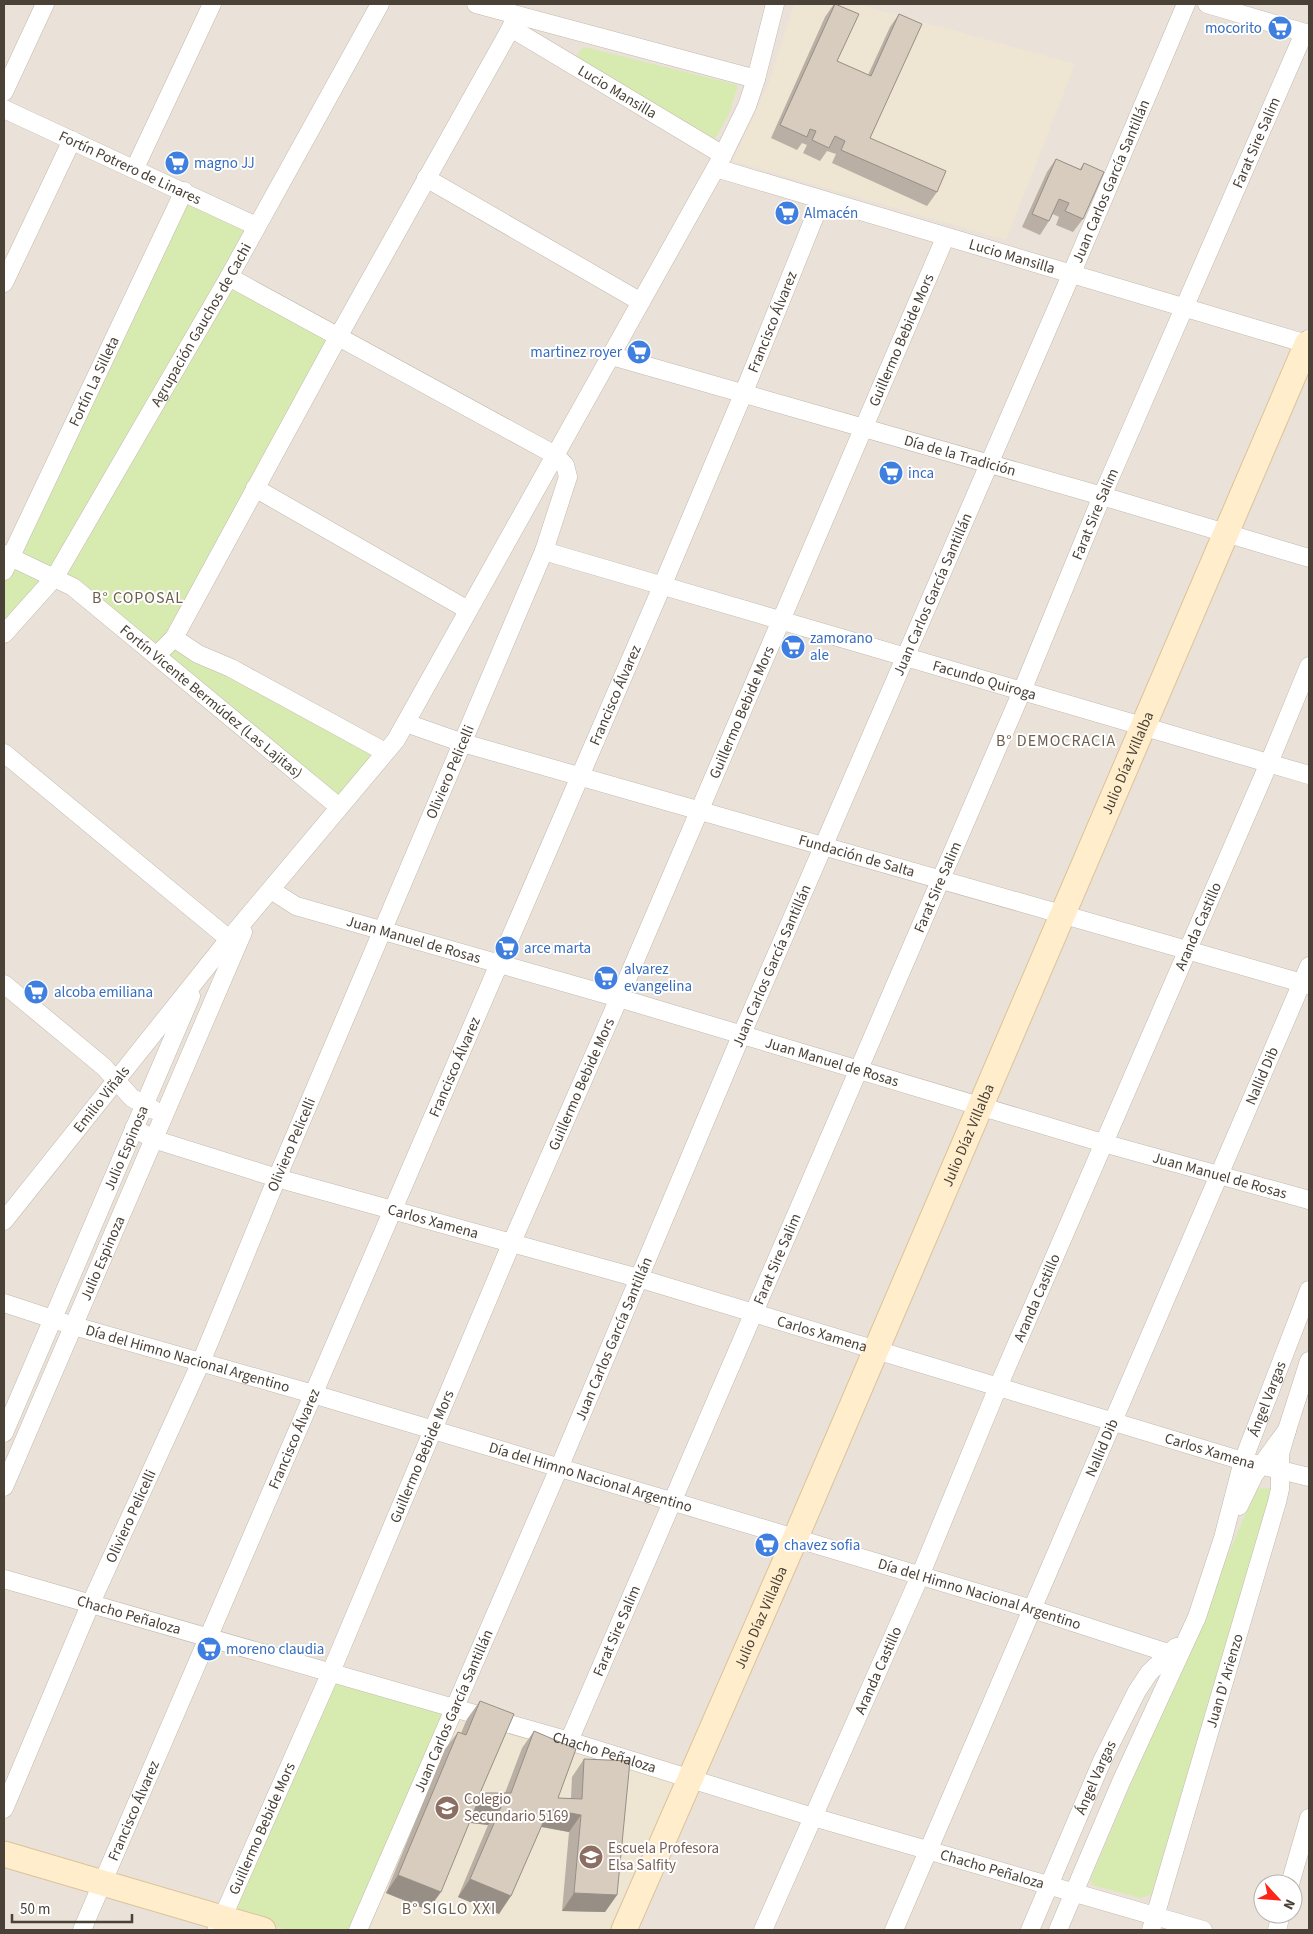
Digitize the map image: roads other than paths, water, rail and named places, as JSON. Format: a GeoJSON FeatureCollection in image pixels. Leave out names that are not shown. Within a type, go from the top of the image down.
{"type":"FeatureCollection","features":[{"type":"Feature","properties":{"kind":"street"},"geometry":{"type":"LineString","coordinates":[[4,92],[46,4]]}},
{"type":"Feature","properties":{"kind":"street"},"geometry":{"type":"LineString","coordinates":[[135,168],[212,4]]}},
{"type":"Feature","properties":{"kind":"street","name":"Agrupación Gauchos de Cachi"},"geometry":{"type":"LineString","coordinates":[[4,634],[55,577],[229,278],[380,4]]}},
{"type":"Feature","properties":{"kind":"street"},"geometry":{"type":"LineString","coordinates":[[476,4],[513,22],[756,79]]}},
{"type":"Feature","properties":{"kind":"street"},"geometry":{"type":"LineString","coordinates":[[199,978],[406,724],[719,162],[746,106],[756,79],[775,4]]}},
{"type":"Feature","properties":{"kind":"street","name":"Juan Carlos García Santillán"},"geometry":{"type":"LineString","coordinates":[[358,1930],[559,1468],[741,1036],[1071,276],[1186,4]]}},
{"type":"Feature","properties":{"kind":"street"},"geometry":{"type":"LineString","coordinates":[[1207,4],[1307,33]]}},
{"type":"Feature","properties":{"kind":"street"},"geometry":{"type":"LineString","coordinates":[[157,655],[174,638],[513,22]]}},
{"type":"Feature","properties":{"kind":"street","name":"Lucio Mansilla"},"geometry":{"type":"LineString","coordinates":[[513,22],[719,162],[821,201],[1184,309],[1309,343]]}},
{"type":"Feature","properties":{"kind":"street","name":"Farat Sire Salim"},"geometry":{"type":"LineString","coordinates":[[569,1741],[938,880],[1022,691],[1102,496],[1307,33]]}},
{"type":"Feature","properties":{"kind":"street","name":"Fortín Potrero de Linares"},"geometry":{"type":"LineString","coordinates":[[4,109],[135,168],[256,226]]}},
{"type":"Feature","properties":{"kind":"street"},"geometry":{"type":"LineString","coordinates":[[4,283],[72,140]]}},
{"type":"Feature","properties":{"kind":"street"},"geometry":{"type":"LineString","coordinates":[[426,178],[641,302]]}},
{"type":"Feature","properties":{"kind":"street","name":"Fortín La Silleta"},"geometry":{"type":"LineString","coordinates":[[6,561],[184,191]]}},
{"type":"Feature","properties":{"kind":"street","name":"Francisco Álvarez"},"geometry":{"type":"LineString","coordinates":[[82,1930],[662,584],[744,392],[821,201]]}},
{"type":"Feature","properties":{"kind":"street","name":"Guillermo Bebide Mors"},"geometry":{"type":"LineString","coordinates":[[219,1924],[331,1672],[512,1242],[619,998],[945,238]]}},
{"type":"Feature","properties":{"kind":"street"},"geometry":{"type":"LineString","coordinates":[[229,278],[555,455]]}},
{"type":"Feature","properties":{"kind":"street","name":"Julio Díaz Villalba"},"geometry":{"type":"LineString","coordinates":[[624,1930],[795,1539],[1309,343]]}},
{"type":"Feature","properties":{"kind":"street","name":"Día de la Tradición"},"geometry":{"type":"LineString","coordinates":[[612,356],[865,427],[1309,558]]}},
{"type":"Feature","properties":{"kind":"street","name":"Oliviero Pelicelli"},"geometry":{"type":"LineString","coordinates":[[4,1809],[90,1605],[201,1362],[277,1178],[544,551],[568,477],[565,465],[555,455]]}},
{"type":"Feature","properties":{"kind":"street"},"geometry":{"type":"LineString","coordinates":[[255,488],[468,610]]}},
{"type":"Feature","properties":{"kind":"street","name":"Facundo Quiroga"},"geometry":{"type":"LineString","coordinates":[[544,551],[1309,775]]}},
{"type":"Feature","properties":{"kind":"street","name":"Fortín Vicente Bermúdez (Las Lajitas)"},"geometry":{"type":"LineString","coordinates":[[6,561],[55,577],[73,587],[339,807]]}},
{"type":"Feature","properties":{"kind":"street"},"geometry":{"type":"LineString","coordinates":[[174,638],[198,654],[231,668],[385,752]]}},
{"type":"Feature","properties":{"kind":"street","name":"Aranda Castillo"},"geometry":{"type":"LineString","coordinates":[[764,1930],[920,1576],[998,1387],[1186,950],[1270,763],[1309,666]]}},
{"type":"Feature","properties":{"kind":"street","name":"Fundación de Salta"},"geometry":{"type":"LineString","coordinates":[[406,724],[463,743],[580,774],[699,811],[824,845],[938,880],[1306,984]]}},
{"type":"Feature","properties":{"kind":"street"},"geometry":{"type":"LineString","coordinates":[[4,753],[229,940]]}},
{"type":"Feature","properties":{"kind":"street","name":"Juan Manuel de Rosas"},"geometry":{"type":"LineString","coordinates":[[271,890],[296,906],[619,998],[1103,1143],[1309,1200]]}},
{"type":"Feature","properties":{"kind":"street","name":"Julio Espinosa"},"geometry":{"type":"LineString","coordinates":[[153,1139],[252,911]]}},
{"type":"Feature","properties":{"kind":"street","name":"Nallid Dib"},"geometry":{"type":"LineString","coordinates":[[894,1930],[1220,1175],[1306,984],[1309,966]]}},
{"type":"Feature","properties":{"kind":"street","name":"Julio Espinosa"},"geometry":{"type":"LineString","coordinates":[[53,1319],[199,978]]}},
{"type":"Feature","properties":{"kind":"street","name":"Emilio Viñals"},"geometry":{"type":"LineString","coordinates":[[6,1213],[199,978]]}},
{"type":"Feature","properties":{"kind":"street"},"geometry":{"type":"LineString","coordinates":[[4,984],[116,1078],[132,1098],[144,1106],[164,1114]]}},
{"type":"Feature","properties":{"kind":"street","name":"Carlos Xamena"},"geometry":{"type":"LineString","coordinates":[[134,1128],[153,1139],[277,1178],[638,1278],[751,1314],[1243,1461],[1309,1477]]}},
{"type":"Feature","properties":{"kind":"street","name":"Julio Espinoza"},"geometry":{"type":"LineString","coordinates":[[4,1487],[153,1139]]}},
{"type":"Feature","properties":{"kind":"street","name":"Ángel Vargas"},"geometry":{"type":"LineString","coordinates":[[1058,1930],[1171,1658],[1197,1617],[1224,1538],[1243,1461],[1309,1290]]}},
{"type":"Feature","properties":{"kind":"street","name":"Día del Himno Nacional Argentino"},"geometry":{"type":"LineString","coordinates":[[4,1303],[74,1326],[313,1394],[1032,1609],[1162,1651],[1171,1658]]}},
{"type":"Feature","properties":{"kind":"street"},"geometry":{"type":"LineString","coordinates":[[4,1433],[53,1319]]}},
{"type":"Feature","properties":{"kind":"street","name":"Ángel Vargas"},"geometry":{"type":"LineString","coordinates":[[1224,1538],[1254,1475],[1287,1430],[1309,1361]]}},
{"type":"Feature","properties":{"kind":"street","name":"Juan D' Arienzo"},"geometry":{"type":"LineString","coordinates":[[1153,1924],[1277,1502],[1280,1489],[1280,1454],[1287,1430]]}},
{"type":"Feature","properties":{"kind":"street","name":"Chacho Peñaloza"},"geometry":{"type":"LineString","coordinates":[[4,1580],[569,1741],[813,1817],[1074,1894],[1153,1924],[1203,1930]]}},
{"type":"Feature","properties":{"kind":"street","name":"Ángel Vargas"},"geometry":{"type":"LineString","coordinates":[[1030,1930],[1102,1761],[1137,1691],[1149,1673],[1171,1658]]}},
{"type":"Feature","properties":{"kind":"street"},"geometry":{"type":"LineString","coordinates":[[1293,1874],[1309,1818]]}},
{"type":"Feature","properties":{"kind":"street"},"geometry":{"type":"LineString","coordinates":[[4,1854],[102,1884],[219,1924],[263,1930]]}},
{"type":"Feature","properties":{"kind":"place","name":"mocorito"},"geometry":{"type":"Point","coordinates":[1280,28]}},
{"type":"Feature","properties":{"kind":"place","name":"magno JJ"},"geometry":{"type":"Point","coordinates":[177,163]}},
{"type":"Feature","properties":{"kind":"place","name":"Almacén"},"geometry":{"type":"Point","coordinates":[787,213]}},
{"type":"Feature","properties":{"kind":"place","name":"martinez royer"},"geometry":{"type":"Point","coordinates":[639,352]}},
{"type":"Feature","properties":{"kind":"place","name":"inca"},"geometry":{"type":"Point","coordinates":[891,473]}},
{"type":"Feature","properties":{"kind":"place","name":"zamorano ale"},"geometry":{"type":"Point","coordinates":[793,647]}},
{"type":"Feature","properties":{"kind":"place","name":"arce marta"},"geometry":{"type":"Point","coordinates":[507,948]}},
{"type":"Feature","properties":{"kind":"place","name":"alvarez evangelina"},"geometry":{"type":"Point","coordinates":[606,978]}},
{"type":"Feature","properties":{"kind":"place","name":"alcoba emiliana"},"geometry":{"type":"Point","coordinates":[36,992]}},
{"type":"Feature","properties":{"kind":"place","name":"chavez sofia"},"geometry":{"type":"Point","coordinates":[767,1545]}},
{"type":"Feature","properties":{"kind":"place","name":"moreno claudia"},"geometry":{"type":"Point","coordinates":[209,1649]}},
{"type":"Feature","properties":{"kind":"place","name":"Colegio Secundario 5169"},"geometry":{"type":"Point","coordinates":[447,1808]}},
{"type":"Feature","properties":{"kind":"place","name":"Escuela Profesora Elsa Salfity"},"geometry":{"type":"Point","coordinates":[591,1857]}},
{"type":"Feature","properties":{"kind":"district","name":"B° COPOSAL"},"geometry":{"type":"Point","coordinates":[138,597]}},
{"type":"Feature","properties":{"kind":"district","name":"B° DEMOCRACIA"},"geometry":{"type":"Point","coordinates":[1056,740]}},
{"type":"Feature","properties":{"kind":"district","name":"B° SIGLO XXI"},"geometry":{"type":"Point","coordinates":[449,1908]}}]}
